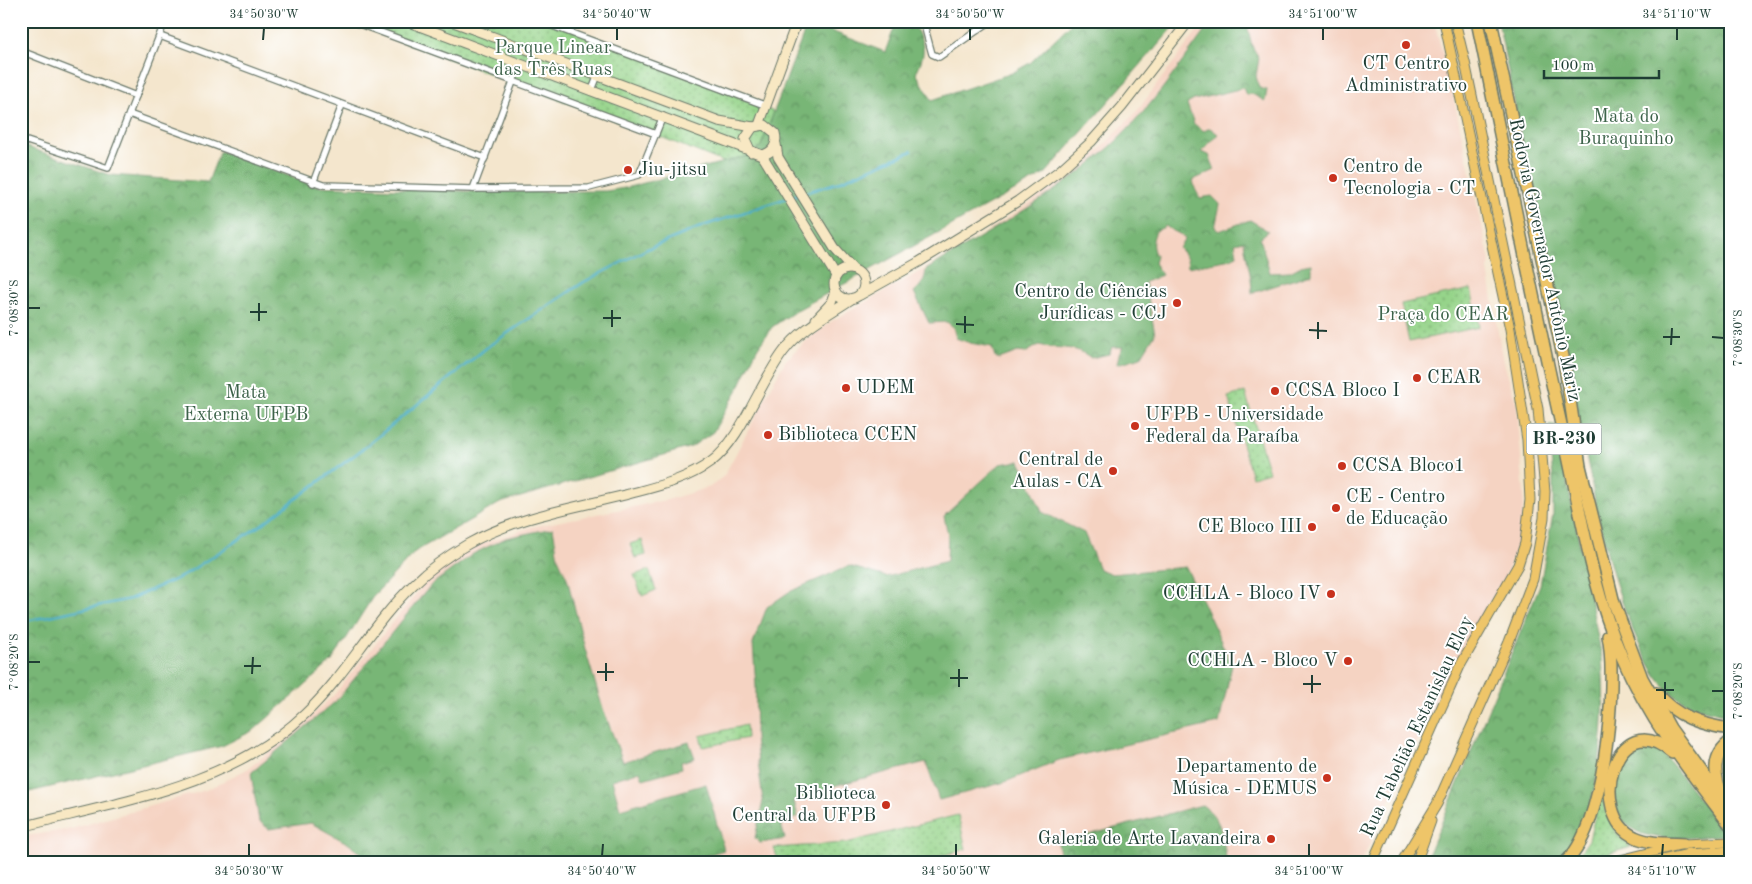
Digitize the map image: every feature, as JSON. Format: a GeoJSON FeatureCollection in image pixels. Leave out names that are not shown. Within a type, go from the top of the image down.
{"type":"FeatureCollection","features":[{"type":"Feature","properties":{"kind":"highway","name":"Rodovia Governador Antônio Mariz"},"geometry":{"type":"LineString","coordinates":[[1477,21],[1543,344],[1602,608],[1622,657],[1646,706],[1681,760],[1730,826]]}},
{"type":"Feature","properties":{"kind":"highway","name":"Rodovia Governador Antônio Mariz"},"geometry":{"type":"LineString","coordinates":[[1491,21],[1564,362],[1580,466],[1612,596],[1642,678],[1670,728],[1731,812]]}},
{"type":"Feature","properties":{"kind":"highway"},"geometry":{"type":"LineString","coordinates":[[1564,863],[1572,857],[1585,836],[1598,792],[1606,742],[1612,665],[1602,608]]}},
{"type":"Feature","properties":{"kind":"highway"},"geometry":{"type":"LineString","coordinates":[[1642,678],[1664,703],[1688,720],[1731,729]]}},
{"type":"Feature","properties":{"kind":"highway"},"geometry":{"type":"LineString","coordinates":[[1678,863],[1687,849],[1641,840],[1626,832],[1615,817],[1610,790],[1617,757],[1627,746],[1635,742],[1652,740],[1662,745],[1681,760]]}},
{"type":"Feature","properties":{"kind":"highway"},"geometry":{"type":"LineString","coordinates":[[1731,741],[1717,756],[1715,776],[1731,812]]}},
{"type":"Feature","properties":{"kind":"main road","name":"Rua Tabelião Estanislau Eloy"},"geometry":{"type":"LineString","coordinates":[[1372,863],[1460,666],[1518,565],[1525,543],[1530,500],[1527,440],[1510,329],[1444,21]]}},
{"type":"Feature","properties":{"kind":"main road"},"geometry":{"type":"LineString","coordinates":[[1416,863],[1437,804],[1509,642],[1530,588],[1544,518],[1544,474],[1538,409],[1466,62],[1455,21]]}},
{"type":"Feature","properties":{"kind":"main road"},"geometry":{"type":"LineString","coordinates":[[1401,863],[1437,804]]}},
{"type":"Feature","properties":{"kind":"main road"},"geometry":{"type":"LineString","coordinates":[[1608,863],[1731,842]]}},
{"type":"Feature","properties":{"kind":"main road"},"geometry":{"type":"LineString","coordinates":[[1648,863],[1687,849],[1731,852]]}},
{"type":"Feature","properties":{"kind":"street"},"geometry":{"type":"LineString","coordinates":[[21,139],[108,168],[165,21]]}},
{"type":"Feature","properties":{"kind":"street"},"geometry":{"type":"LineString","coordinates":[[406,21],[663,116],[751,152],[762,155],[771,152],[776,143]]}},
{"type":"Feature","properties":{"kind":"street"},"geometry":{"type":"LineString","coordinates":[[451,21],[719,121],[772,130]]}},
{"type":"Feature","properties":{"kind":"street"},"geometry":{"type":"LineString","coordinates":[[539,21],[766,108]]}},
{"type":"Feature","properties":{"kind":"street"},"geometry":{"type":"LineString","coordinates":[[751,152],[745,139],[756,126],[766,108],[796,24],[782,21]]}},
{"type":"Feature","properties":{"kind":"street"},"geometry":{"type":"LineString","coordinates":[[923,21],[932,54],[939,57],[991,21]]}},
{"type":"Feature","properties":{"kind":"street"},"geometry":{"type":"LineString","coordinates":[[811,326],[857,296],[894,277],[1018,201],[1059,171],[1091,142],[1122,107],[1189,21]]}},
{"type":"Feature","properties":{"kind":"street"},"geometry":{"type":"LineString","coordinates":[[352,22],[656,134]]}},
{"type":"Feature","properties":{"kind":"street"},"geometry":{"type":"LineString","coordinates":[[160,36],[342,106],[485,158]]}},
{"type":"Feature","properties":{"kind":"street"},"geometry":{"type":"LineString","coordinates":[[21,51],[136,96]]}},
{"type":"Feature","properties":{"kind":"street"},"geometry":{"type":"LineString","coordinates":[[473,189],[520,63]]}},
{"type":"Feature","properties":{"kind":"street"},"geometry":{"type":"LineString","coordinates":[[592,90],[598,75]]}},
{"type":"Feature","properties":{"kind":"street"},"geometry":{"type":"LineString","coordinates":[[313,183],[342,106]]}},
{"type":"Feature","properties":{"kind":"street"},"geometry":{"type":"LineString","coordinates":[[766,108],[778,157],[835,249],[852,268],[860,272],[864,280],[864,288],[857,296],[845,298],[836,291]]}},
{"type":"Feature","properties":{"kind":"street"},"geometry":{"type":"LineString","coordinates":[[129,114],[313,183],[473,189],[589,188],[639,176],[663,116]]}},
{"type":"Feature","properties":{"kind":"street"},"geometry":{"type":"LineString","coordinates":[[762,155],[836,276]]}},
{"type":"Feature","properties":{"kind":"street"},"geometry":{"type":"LineString","coordinates":[[21,827],[167,790],[212,773],[249,756],[303,716],[336,681],[391,608],[414,583],[469,544],[504,528],[546,514],[676,481],[712,461],[734,434],[785,349],[811,326],[832,302],[836,291],[834,283],[836,276],[843,270],[852,268]]}},
{"type":"Feature","properties":{"kind":"street"},"geometry":{"type":"LineString","coordinates":[[864,280],[894,277]]}},
{"type":"Feature","properties":{"kind":"shaded area","name":"UFPB - Universidade Federal da Paraíba"},"geometry":{"type":"Polygon","coordinates":[[[1205,21],[1434,21],[1450,82],[1490,262],[1488,269],[1502,356],[1517,406],[1524,496],[1520,535],[1504,581],[1476,622],[1438,696],[1361,863],[21,863],[21,837],[71,829],[206,790],[249,768],[298,729],[334,695],[424,584],[444,566],[481,544],[532,527],[667,500],[710,487],[724,476],[785,361],[806,341],[832,321],[971,243],[1084,166],[1137,111],[1205,21]]]}},
{"type":"Feature","properties":{"kind":"green space","name":"Parque Linear das Três Ruas"},"geometry":{"type":"Polygon","coordinates":[[[347,21],[552,21],[635,52],[774,112],[761,146],[751,155],[723,162],[661,137],[347,21]]]}},
{"type":"Feature","properties":{"kind":"green space","name":"Mata Externa UFPB"},"geometry":{"type":"Polygon","coordinates":[[[897,21],[912,21],[922,41],[922,58],[916,73],[932,100],[1012,73],[1030,63],[1074,21],[1179,21],[1045,174],[797,310],[772,327],[757,349],[738,389],[713,432],[691,447],[500,503],[416,551],[374,595],[332,661],[254,730],[222,746],[21,794],[21,145],[110,175],[208,182],[220,151],[317,186],[486,192],[606,191],[625,188],[751,155],[761,146],[805,30],[813,24],[885,52],[897,21]]]}},
{"type":"Feature","properties":{"kind":"green space"},"geometry":{"type":"Polygon","coordinates":[[[1212,21],[1246,21],[1252,46],[1259,58],[1256,76],[1259,88],[1267,90],[1265,101],[1252,94],[1246,95],[1243,88],[1194,100],[1187,104],[1194,124],[1204,131],[1210,128],[1218,134],[1201,152],[1209,155],[1215,170],[1193,180],[1195,189],[1200,198],[1212,196],[1220,204],[1215,228],[1219,231],[1250,220],[1268,231],[1260,238],[1270,273],[1290,272],[1301,266],[1311,264],[1311,274],[1252,293],[1244,241],[1235,243],[1237,255],[1231,259],[1188,267],[1187,258],[1179,248],[1185,239],[1166,226],[1156,231],[1153,243],[1153,250],[1156,256],[1154,263],[1162,275],[1145,282],[1155,334],[1141,357],[1117,364],[1123,347],[1112,347],[1109,354],[1091,358],[1072,349],[1039,345],[1025,353],[1018,352],[999,359],[995,357],[992,347],[956,338],[953,327],[947,322],[929,323],[914,292],[923,282],[926,270],[1006,222],[1061,186],[1110,147],[1152,101],[1212,21]]]}},
{"type":"Feature","properties":{"kind":"green space","name":"Mata do Buraquinho"},"geometry":{"type":"Polygon","coordinates":[[[1498,21],[1731,21],[1731,715],[1692,705],[1673,694],[1664,686],[1648,662],[1633,631],[1621,599],[1602,532],[1498,21]]]}},
{"type":"Feature","properties":{"kind":"green space","name":"Praça do CEAR"},"geometry":{"type":"Polygon","coordinates":[[[1471,289],[1479,327],[1409,342],[1401,304],[1471,289]]]}},
{"type":"Feature","properties":{"kind":"green space"},"geometry":{"type":"Polygon","coordinates":[[[1245,392],[1269,472],[1252,477],[1228,397],[1245,392]]]}},
{"type":"Feature","properties":{"kind":"green space"},"geometry":{"type":"Polygon","coordinates":[[[1549,425],[1555,425],[1558,435],[1602,658],[1603,725],[1598,772],[1593,795],[1578,835],[1557,863],[1425,863],[1540,585],[1553,514],[1553,477],[1549,425]]]}},
{"type":"Feature","properties":{"kind":"green space"},"geometry":{"type":"Polygon","coordinates":[[[1020,461],[1042,512],[1084,533],[1099,569],[1112,574],[1186,567],[1232,665],[1219,723],[1059,760],[1005,782],[939,800],[926,762],[837,785],[794,801],[798,817],[781,824],[785,839],[760,843],[755,838],[763,801],[755,738],[756,687],[753,644],[767,607],[789,592],[849,566],[886,577],[947,561],[948,535],[944,516],[1000,464],[1020,461]]]}},
{"type":"Feature","properties":{"kind":"green space"},"geometry":{"type":"Polygon","coordinates":[[[553,528],[558,558],[567,578],[602,706],[623,762],[689,742],[695,758],[681,762],[682,768],[643,779],[640,771],[612,780],[620,809],[706,784],[724,850],[681,863],[374,863],[349,844],[311,823],[269,829],[259,821],[251,773],[336,701],[431,585],[473,554],[506,538],[553,528]]]}},
{"type":"Feature","properties":{"kind":"green space"},"geometry":{"type":"Polygon","coordinates":[[[642,540],[646,555],[635,558],[630,544],[642,540]]]}},
{"type":"Feature","properties":{"kind":"green space"},"geometry":{"type":"Polygon","coordinates":[[[649,570],[656,590],[642,596],[634,575],[649,570]]]}},
{"type":"Feature","properties":{"kind":"green space"},"geometry":{"type":"Polygon","coordinates":[[[746,725],[747,738],[703,747],[700,736],[746,725]]]}},
{"type":"Feature","properties":{"kind":"green space"},"geometry":{"type":"Polygon","coordinates":[[[1647,744],[1663,753],[1728,835],[1694,838],[1658,837],[1642,833],[1628,826],[1619,814],[1614,796],[1619,757],[1631,748],[1647,744]]]}},
{"type":"Feature","properties":{"kind":"green space"},"geometry":{"type":"Polygon","coordinates":[[[1731,748],[1731,794],[1724,777],[1722,764],[1723,758],[1731,748]]]}},
{"type":"Feature","properties":{"kind":"green space"},"geometry":{"type":"Polygon","coordinates":[[[1602,787],[1604,805],[1609,820],[1618,834],[1631,847],[1577,863],[1574,861],[1589,840],[1602,787]]]}},
{"type":"Feature","properties":{"kind":"green space"},"geometry":{"type":"Polygon","coordinates":[[[1202,805],[1218,823],[1223,838],[1227,863],[1062,863],[1058,843],[1202,805]]]}},
{"type":"Feature","properties":{"kind":"green space"},"geometry":{"type":"Polygon","coordinates":[[[958,815],[966,849],[914,863],[779,863],[774,848],[846,843],[958,815]]]}},
{"type":"Feature","properties":{"kind":"waterway"},"geometry":{"type":"LineString","coordinates":[[804,193],[836,183],[912,151]]}},
{"type":"Feature","properties":{"kind":"waterway"},"geometry":{"type":"LineString","coordinates":[[21,622],[130,599],[181,577],[261,525],[364,448],[490,345],[584,282],[645,250],[703,226],[799,194]]}},
{"type":"Feature","properties":{"kind":"place","name":"CT Centro Administrativo"},"geometry":{"type":"Point","coordinates":[1406,45]}},
{"type":"Feature","properties":{"kind":"place","name":"Jiu-jitsu"},"geometry":{"type":"Point","coordinates":[628,170]}},
{"type":"Feature","properties":{"kind":"place","name":"Centro de Tecnologia - CT"},"geometry":{"type":"Point","coordinates":[1333,178]}},
{"type":"Feature","properties":{"kind":"place","name":"Centro de Ciências Jurídicas - CCJ"},"geometry":{"type":"Point","coordinates":[1177,303]}},
{"type":"Feature","properties":{"kind":"place","name":"CEAR"},"geometry":{"type":"Point","coordinates":[1417,378]}},
{"type":"Feature","properties":{"kind":"place","name":"UDEM"},"geometry":{"type":"Point","coordinates":[846,388]}},
{"type":"Feature","properties":{"kind":"place","name":"CCSA Bloco I"},"geometry":{"type":"Point","coordinates":[1275,391]}},
{"type":"Feature","properties":{"kind":"place","name":"UFPB - Universidade Federal da Paraíba"},"geometry":{"type":"Point","coordinates":[1135,426]}},
{"type":"Feature","properties":{"kind":"place","name":"Biblioteca CCEN"},"geometry":{"type":"Point","coordinates":[768,435]}},
{"type":"Feature","properties":{"kind":"place","name":"CCSA Bloco1"},"geometry":{"type":"Point","coordinates":[1342,466]}},
{"type":"Feature","properties":{"kind":"place","name":"Central de Aulas - CA"},"geometry":{"type":"Point","coordinates":[1113,471]}},
{"type":"Feature","properties":{"kind":"place","name":"CE - Centro de Educação"},"geometry":{"type":"Point","coordinates":[1336,508]}},
{"type":"Feature","properties":{"kind":"place","name":"CE Bloco III"},"geometry":{"type":"Point","coordinates":[1312,527]}},
{"type":"Feature","properties":{"kind":"place","name":"CCHLA - Bloco IV"},"geometry":{"type":"Point","coordinates":[1331,594]}},
{"type":"Feature","properties":{"kind":"place","name":"CCHLA - Bloco V"},"geometry":{"type":"Point","coordinates":[1348,661]}},
{"type":"Feature","properties":{"kind":"place","name":"Departamento de Música - DEMUS"},"geometry":{"type":"Point","coordinates":[1327,778]}},
{"type":"Feature","properties":{"kind":"place","name":"Biblioteca Central da UFPB"},"geometry":{"type":"Point","coordinates":[886,805]}},
{"type":"Feature","properties":{"kind":"place","name":"Galeria de Arte Lavandeira"},"geometry":{"type":"Point","coordinates":[1271,839]}}]}
